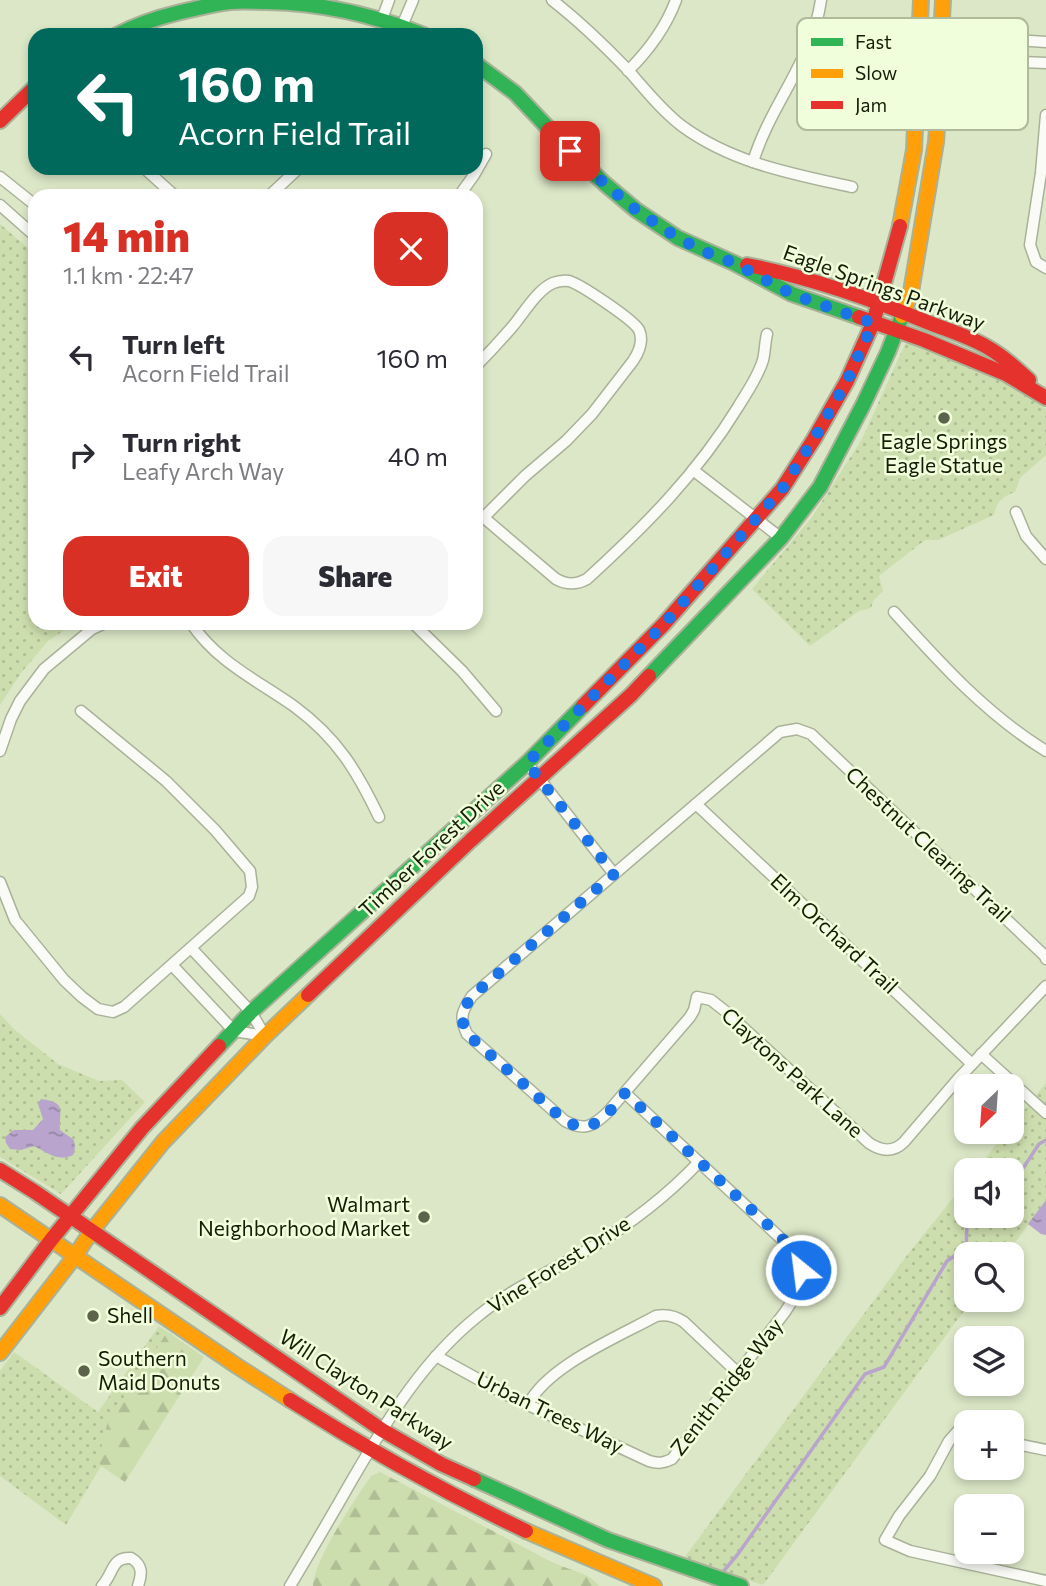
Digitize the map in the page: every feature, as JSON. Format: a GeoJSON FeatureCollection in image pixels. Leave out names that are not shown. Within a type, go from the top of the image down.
{"type":"FeatureCollection","features":[{"type":"Feature","properties":{"kind":"main road","name":"Timber Forest Drive"},"geometry":{"type":"LineString","coordinates":[[919,18],[920,0]]}},
{"type":"Feature","properties":{"kind":"main road","name":"Timber Forest Drive"},"geometry":{"type":"LineString","coordinates":[[942,18],[943,0]]}},
{"type":"Feature","properties":{"kind":"main road"},"geometry":{"type":"LineString","coordinates":[[130,28],[160,17],[227,2],[269,2],[338,8],[407,28]]}},
{"type":"Feature","properties":{"kind":"main road","name":"Eagle Springs Parkway"},"geometry":{"type":"LineString","coordinates":[[483,69],[515,93],[605,184],[636,210],[678,238],[734,263],[792,294],[953,352],[1006,374],[1046,397]]}},
{"type":"Feature","properties":{"kind":"main road"},"geometry":{"type":"LineString","coordinates":[[0,121],[28,94]]}},
{"type":"Feature","properties":{"kind":"main road","name":"Timber Forest Drive"},"geometry":{"type":"LineString","coordinates":[[0,1308],[142,1128],[251,1012],[527,763],[664,624],[782,489],[847,381],[873,323],[897,239],[914,150],[915,130]]}},
{"type":"Feature","properties":{"kind":"main road","name":"Timber Forest Drive"},"geometry":{"type":"LineString","coordinates":[[0,1353],[163,1142],[265,1036],[470,841],[631,695],[781,538],[820,486],[863,405],[903,313],[911,292],[937,130]]}},
{"type":"Feature","properties":{"kind":"main road","name":"Eagle Springs Parkway"},"geometry":{"type":"LineString","coordinates":[[734,263],[798,276],[986,346],[1010,363],[1046,397]]}},
{"type":"Feature","properties":{"kind":"main road","name":"Will Clayton Parkway"},"geometry":{"type":"LineString","coordinates":[[0,1170],[382,1430],[441,1464],[602,1538],[738,1585]]}},
{"type":"Feature","properties":{"kind":"main road","name":"Will Clayton Parkway"},"geometry":{"type":"LineString","coordinates":[[0,1205],[249,1374],[393,1463],[464,1502],[592,1561],[654,1586]]}},
{"type":"Feature","properties":{"kind":"main road"},"geometry":{"type":"LineString","coordinates":[[592,1561],[602,1538]]}},
{"type":"Feature","properties":{"kind":"street"},"geometry":{"type":"LineString","coordinates":[[382,19],[389,0]]}},
{"type":"Feature","properties":{"kind":"street"},"geometry":{"type":"LineString","coordinates":[[402,26],[413,0]]}},
{"type":"Feature","properties":{"kind":"street"},"geometry":{"type":"LineString","coordinates":[[552,0],[583,26],[656,103],[682,126],[707,142],[731,155],[753,162],[852,187]]}},
{"type":"Feature","properties":{"kind":"street"},"geometry":{"type":"LineString","coordinates":[[628,71],[657,36],[676,0]]}},
{"type":"Feature","properties":{"kind":"street"},"geometry":{"type":"LineString","coordinates":[[816,18],[821,0]]}},
{"type":"Feature","properties":{"kind":"street"},"geometry":{"type":"LineString","coordinates":[[1028,41],[1046,42]]}},
{"type":"Feature","properties":{"kind":"street"},"geometry":{"type":"LineString","coordinates":[[1028,62],[1046,63]]}},
{"type":"Feature","properties":{"kind":"street"},"geometry":{"type":"LineString","coordinates":[[753,162],[769,121],[797,71]]}},
{"type":"Feature","properties":{"kind":"street"},"geometry":{"type":"LineString","coordinates":[[1046,115],[1040,181],[1030,245],[1036,262],[1046,268]]}},
{"type":"Feature","properties":{"kind":"street"},"geometry":{"type":"LineString","coordinates":[[483,159],[486,154]]}},
{"type":"Feature","properties":{"kind":"street"},"geometry":{"type":"LineString","coordinates":[[152,175],[167,189]]}},
{"type":"Feature","properties":{"kind":"street"},"geometry":{"type":"LineString","coordinates":[[276,189],[292,175]]}},
{"type":"Feature","properties":{"kind":"street"},"geometry":{"type":"LineString","coordinates":[[0,177],[28,199]]}},
{"type":"Feature","properties":{"kind":"street"},"geometry":{"type":"LineString","coordinates":[[0,205],[28,230]]}},
{"type":"Feature","properties":{"kind":"street"},"geometry":{"type":"LineString","coordinates":[[483,359],[547,285],[557,281],[578,285],[632,321],[639,331],[641,341],[633,361],[604,400],[566,440],[483,512]]}},
{"type":"Feature","properties":{"kind":"street"},"geometry":{"type":"LineString","coordinates":[[483,517],[556,579],[572,584],[587,579],[664,505],[716,441],[757,375],[763,360],[767,334]]}},
{"type":"Feature","properties":{"kind":"street"},"geometry":{"type":"LineString","coordinates":[[693,470],[781,538]]}},
{"type":"Feature","properties":{"kind":"street"},"geometry":{"type":"LineString","coordinates":[[1016,512],[1026,536],[1046,559]]}},
{"type":"Feature","properties":{"kind":"street"},"geometry":{"type":"LineString","coordinates":[[894,612],[969,692],[1011,728],[1046,751]]}},
{"type":"Feature","properties":{"kind":"street"},"geometry":{"type":"LineString","coordinates":[[0,751],[20,701],[44,669],[91,630]]}},
{"type":"Feature","properties":{"kind":"street"},"geometry":{"type":"LineString","coordinates":[[196,630],[226,661],[296,708],[336,744],[363,782],[379,817]]}},
{"type":"Feature","properties":{"kind":"street"},"geometry":{"type":"LineString","coordinates":[[420,630],[496,711]]}},
{"type":"Feature","properties":{"kind":"street"},"geometry":{"type":"LineString","coordinates":[[0,882],[15,920],[64,980],[98,1009],[113,1012],[124,1007],[249,896],[252,887],[250,871],[215,830],[166,781],[81,711]]}},
{"type":"Feature","properties":{"kind":"street","name":"Chestnut Clearing Trail"},"geometry":{"type":"LineString","coordinates":[[696,804],[780,732],[797,729],[811,734],[1045,958]]}},
{"type":"Feature","properties":{"kind":"street"},"geometry":{"type":"LineString","coordinates":[[527,763],[614,874]]}},
{"type":"Feature","properties":{"kind":"street"},"geometry":{"type":"LineString","coordinates":[[625,1093],[607,1114],[594,1124],[578,1128],[565,1121],[467,1034],[462,1023],[463,1010],[472,996],[696,804]]}},
{"type":"Feature","properties":{"kind":"street","name":"Elm Orchard Trail"},"geometry":{"type":"LineString","coordinates":[[696,804],[972,1064]]}},
{"type":"Feature","properties":{"kind":"street"},"geometry":{"type":"LineString","coordinates":[[191,948],[251,1012],[265,1036]]}},
{"type":"Feature","properties":{"kind":"street"},"geometry":{"type":"LineString","coordinates":[[172,965],[234,1031],[265,1036]]}},
{"type":"Feature","properties":{"kind":"street"},"geometry":{"type":"LineString","coordinates":[[972,1064],[1046,986]]}},
{"type":"Feature","properties":{"kind":"street","name":"Claytons Park Lane"},"geometry":{"type":"LineString","coordinates":[[625,1093],[690,1017],[697,997],[716,1004],[869,1143],[880,1149],[895,1149],[904,1142],[972,1064]]}},
{"type":"Feature","properties":{"kind":"street"},"geometry":{"type":"LineString","coordinates":[[981,1054],[1046,1114]]}},
{"type":"Feature","properties":{"kind":"street","name":"Zenith Ridge Way"},"geometry":{"type":"LineString","coordinates":[[625,1093],[781,1237],[797,1258],[801,1270],[800,1282],[791,1304],[678,1453],[666,1462]]}},
{"type":"Feature","properties":{"kind":"street","name":"Vine Forest Drive"},"geometry":{"type":"LineString","coordinates":[[290,1586],[370,1449],[410,1387],[450,1341],[478,1316],[519,1287],[585,1251],[646,1211],[667,1195],[699,1162]]}},
{"type":"Feature","properties":{"kind":"street"},"geometry":{"type":"LineString","coordinates":[[528,1405],[534,1393],[565,1367],[663,1315],[684,1322],[738,1373]]}},
{"type":"Feature","properties":{"kind":"street","name":"Urban Trees Way"},"geometry":{"type":"LineString","coordinates":[[436,1356],[528,1405],[649,1461],[657,1464],[666,1462]]}},
{"type":"Feature","properties":{"kind":"street"},"geometry":{"type":"LineString","coordinates":[[954,1436],[930,1476],[899,1516],[885,1540],[910,1551],[1046,1581]]}},
{"type":"Feature","properties":{"kind":"street"},"geometry":{"type":"LineString","coordinates":[[1024,1445],[1046,1450]]}},
{"type":"Feature","properties":{"kind":"street"},"geometry":{"type":"LineString","coordinates":[[102,1586],[117,1560],[122,1558],[131,1558],[140,1567],[138,1586]]}},
{"type":"Feature","properties":{"kind":"green space"},"geometry":{"type":"Polygon","coordinates":[[[0,224],[28,248],[28,630],[64,630],[48,641],[21,673],[0,705],[0,224]]]}},
{"type":"Feature","properties":{"kind":"green space"},"geometry":{"type":"Polygon","coordinates":[[[910,343],[955,360],[1018,390],[1046,409],[1046,455],[1020,478],[1015,492],[1001,500],[994,515],[938,540],[925,540],[879,576],[883,591],[873,601],[871,608],[859,611],[810,646],[752,589],[812,517],[862,439],[905,344],[910,343]]]}},
{"type":"Feature","properties":{"kind":"green space"},"geometry":{"type":"Polygon","coordinates":[[[0,1014],[15,1030],[58,1064],[99,1081],[122,1080],[145,1102],[61,1194],[0,1157],[0,1014]]]}},
{"type":"Feature","properties":{"kind":"green space"},"geometry":{"type":"Polygon","coordinates":[[[1046,1083],[1046,1200],[1015,1242],[954,1242],[954,1312],[963,1312],[763,1585],[684,1558],[908,1254],[954,1197],[954,1228],[1024,1228],[1024,1158],[985,1158],[996,1144],[1024,1144],[1024,1111],[1046,1083]]]}},
{"type":"Feature","properties":{"kind":"green space"},"geometry":{"type":"Polygon","coordinates":[[[159,1326],[171,1334],[121,1413],[101,1466],[66,1525],[0,1476],[0,1371],[14,1352],[98,1412],[159,1326]]]}},
{"type":"Feature","properties":{"kind":"green space"},"geometry":{"type":"Polygon","coordinates":[[[166,1334],[171,1334],[204,1357],[125,1482],[101,1466],[98,1461],[108,1421],[166,1334]]]}},
{"type":"Feature","properties":{"kind":"green space"},"geometry":{"type":"Polygon","coordinates":[[[380,1472],[548,1560],[585,1575],[599,1586],[313,1586],[320,1561],[336,1530],[371,1476],[380,1472]]]}},
{"type":"Feature","properties":{"kind":"water"},"geometry":{"type":"Polygon","coordinates":[[[41,1099],[55,1103],[60,1108],[60,1130],[74,1140],[73,1155],[58,1157],[34,1146],[21,1150],[10,1149],[6,1143],[5,1137],[14,1130],[33,1130],[43,1119],[38,1104],[41,1099]]]}},
{"type":"Feature","properties":{"kind":"water"},"geometry":{"type":"Polygon","coordinates":[[[1046,1200],[1046,1235],[1028,1224],[1046,1200]]]}},
{"type":"Feature","properties":{"kind":"waterway"},"geometry":{"type":"LineString","coordinates":[[1024,1167],[1039,1144],[1046,1140]]}},
{"type":"Feature","properties":{"kind":"waterway"},"geometry":{"type":"LineString","coordinates":[[722,1573],[865,1374],[884,1367],[947,1261],[966,1248],[967,1228]]}},
{"type":"Feature","properties":{"kind":"traffic: fast"},"geometry":{"type":"LineString","coordinates":[[132,28],[169,15],[230,2],[287,3],[328,8],[367,16],[404,28]]}},
{"type":"Feature","properties":{"kind":"traffic: fast"},"geometry":{"type":"LineString","coordinates":[[483,69],[515,93],[605,184],[636,210],[678,238],[734,263],[792,294],[859,317]]}},
{"type":"Feature","properties":{"kind":"traffic: fast"},"geometry":{"type":"LineString","coordinates":[[649,676],[781,538],[820,487],[863,405],[902,316]]}},
{"type":"Feature","properties":{"kind":"traffic: fast"},"geometry":{"type":"LineString","coordinates":[[219,1046],[251,1012],[527,763],[583,706]]}},
{"type":"Feature","properties":{"kind":"traffic: fast"},"geometry":{"type":"LineString","coordinates":[[474,1479],[608,1540],[741,1586]]}},
{"type":"Feature","properties":{"kind":"traffic: slow"},"geometry":{"type":"LineString","coordinates":[[920,18],[921,0]]}},
{"type":"Feature","properties":{"kind":"traffic: slow"},"geometry":{"type":"LineString","coordinates":[[942,18],[943,0]]}},
{"type":"Feature","properties":{"kind":"traffic: slow"},"geometry":{"type":"LineString","coordinates":[[900,226],[914,150],[915,130]]}},
{"type":"Feature","properties":{"kind":"traffic: slow"},"geometry":{"type":"LineString","coordinates":[[902,316],[911,292],[937,130]]}},
{"type":"Feature","properties":{"kind":"traffic: slow"},"geometry":{"type":"LineString","coordinates":[[0,1353],[163,1142],[308,995]]}},
{"type":"Feature","properties":{"kind":"traffic: slow"},"geometry":{"type":"LineString","coordinates":[[0,1205],[290,1400]]}},
{"type":"Feature","properties":{"kind":"traffic: slow"},"geometry":{"type":"LineString","coordinates":[[526,1531],[654,1586]]}},
{"type":"Feature","properties":{"kind":"traffic: jam"},"geometry":{"type":"LineString","coordinates":[[0,121],[28,94]]}},
{"type":"Feature","properties":{"kind":"traffic: jam"},"geometry":{"type":"LineString","coordinates":[[583,706],[664,624],[782,489],[847,381],[873,323],[900,226]]}},
{"type":"Feature","properties":{"kind":"traffic: jam"},"geometry":{"type":"LineString","coordinates":[[747,265],[838,289],[965,336],[998,354],[1029,380]]}},
{"type":"Feature","properties":{"kind":"traffic: jam"},"geometry":{"type":"LineString","coordinates":[[859,317],[1006,374],[1046,398]]}},
{"type":"Feature","properties":{"kind":"traffic: jam"},"geometry":{"type":"LineString","coordinates":[[308,995],[649,676]]}},
{"type":"Feature","properties":{"kind":"traffic: jam"},"geometry":{"type":"LineString","coordinates":[[0,1308],[142,1128],[219,1046]]}},
{"type":"Feature","properties":{"kind":"traffic: jam"},"geometry":{"type":"LineString","coordinates":[[0,1170],[382,1430],[441,1464],[474,1479]]}},
{"type":"Feature","properties":{"kind":"traffic: jam"},"geometry":{"type":"LineString","coordinates":[[290,1400],[406,1469],[526,1531]]}},
{"type":"Feature","properties":{"kind":"place","name":"Eagle Springs Eagle Statue"},"geometry":{"type":"Point","coordinates":[944,418]}},
{"type":"Feature","properties":{"kind":"place","name":"Walmart Neighborhood Market"},"geometry":{"type":"Point","coordinates":[424,1217]}},
{"type":"Feature","properties":{"kind":"place","name":"Shell"},"geometry":{"type":"Point","coordinates":[93,1316]}},
{"type":"Feature","properties":{"kind":"place","name":"Southern Maid Donuts"},"geometry":{"type":"Point","coordinates":[84,1371]}},
{"type":"Feature","properties":{"kind":"route"},"geometry":{"type":"LineString","coordinates":[[570,151],[636,210],[678,238],[734,263],[792,294],[873,323],[847,381],[782,489],[664,624],[527,763],[614,874],[472,996],[463,1010],[462,1023],[467,1034],[565,1121],[578,1128],[594,1124],[607,1114],[625,1093],[781,1237],[797,1258],[801,1270]]}}]}
